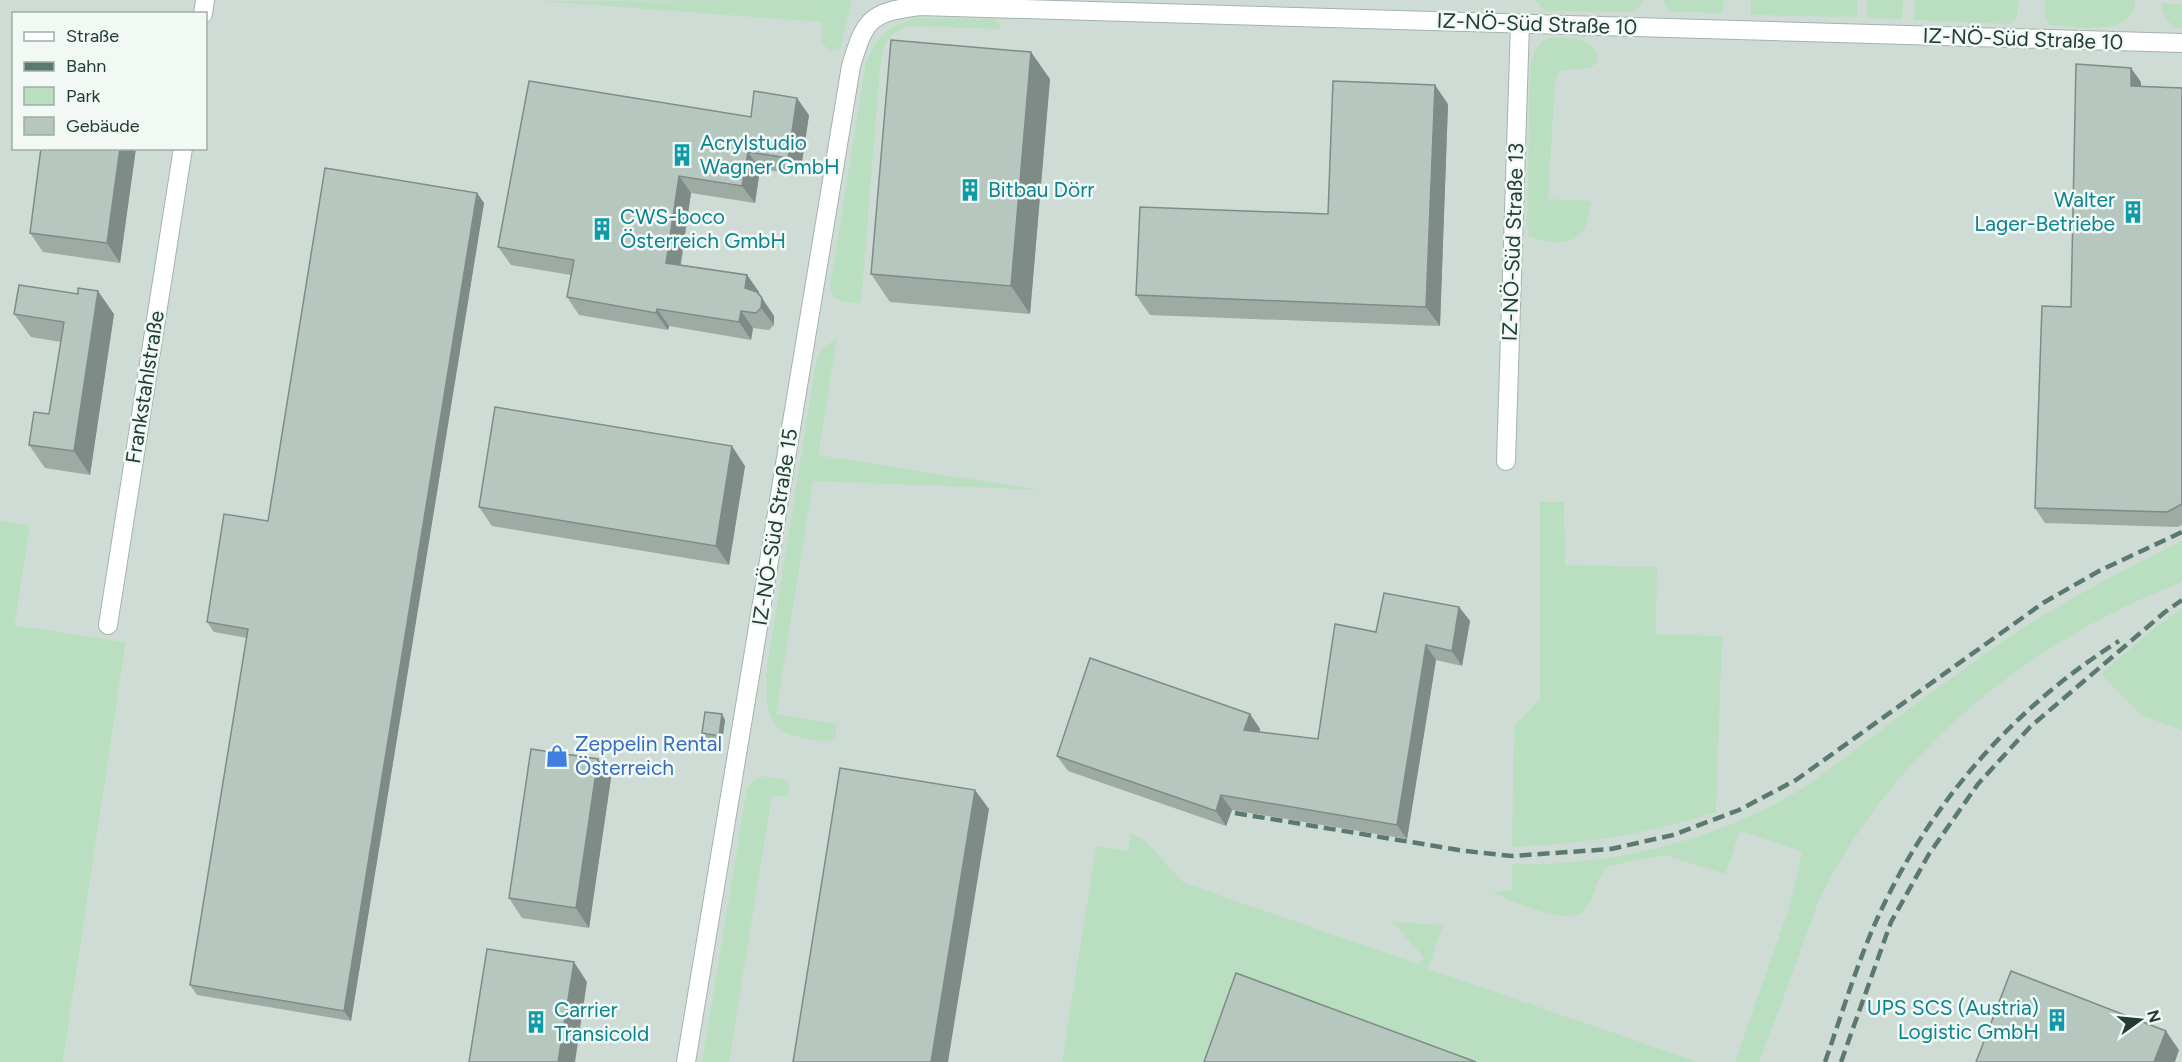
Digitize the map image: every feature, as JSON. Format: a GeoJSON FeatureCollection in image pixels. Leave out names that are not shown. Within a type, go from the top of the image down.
{"type":"FeatureCollection","features":[{"type":"Feature","properties":{"kind":"street","name":"IZ-NÖ-Süd Straße 10"},"geometry":{"type":"LineString","coordinates":[[892,9],[920,6],[2182,43]]}},
{"type":"Feature","properties":{"kind":"street","name":"IZ-NÖ-Süd Straße 15"},"geometry":{"type":"LineString","coordinates":[[686,1062],[851,66],[860,34],[873,18],[892,9]]}},
{"type":"Feature","properties":{"kind":"street","name":"IZ-NÖ-Süd Straße 13"},"geometry":{"type":"LineString","coordinates":[[1506,461],[1521,24]]}},
{"type":"Feature","properties":{"kind":"street","name":"Frankstahlstraße"},"geometry":{"type":"LineString","coordinates":[[108,625],[183,150]]}},
{"type":"Feature","properties":{"kind":"shaded area"},"geometry":{"type":"Polygon","coordinates":[[[0,0],[2182,0],[2182,1062],[63,1062],[126,642],[15,625],[30,525],[0,520],[0,0]]]}},
{"type":"Feature","properties":{"kind":"green space"},"geometry":{"type":"Polygon","coordinates":[[[852,0],[840,48],[830,50],[822,44],[822,22],[538,1],[852,0]]]}},
{"type":"Feature","properties":{"kind":"green space"},"geometry":{"type":"Polygon","coordinates":[[[1535,0],[1644,0],[1635,12],[1546,11],[1535,0]]]}},
{"type":"Feature","properties":{"kind":"green space"},"geometry":{"type":"Polygon","coordinates":[[[1664,0],[1724,0],[1722,13],[1671,12],[1664,0]]]}},
{"type":"Feature","properties":{"kind":"green space"},"geometry":{"type":"Polygon","coordinates":[[[1751,0],[1857,0],[1857,17],[1751,15],[1751,0]]]}},
{"type":"Feature","properties":{"kind":"green space"},"geometry":{"type":"Polygon","coordinates":[[[1867,0],[1903,0],[1902,19],[1867,18],[1867,0]]]}},
{"type":"Feature","properties":{"kind":"green space"},"geometry":{"type":"Polygon","coordinates":[[[1915,0],[2018,0],[2017,18],[2010,24],[1914,20],[1915,0]]]}},
{"type":"Feature","properties":{"kind":"green space"},"geometry":{"type":"Polygon","coordinates":[[[2045,0],[2135,0],[2132,12],[2125,20],[2102,28],[2088,28],[2050,25],[2045,19],[2045,0]]]}},
{"type":"Feature","properties":{"kind":"green space"},"geometry":{"type":"Polygon","coordinates":[[[2161,3],[2182,4],[2182,28],[2167,20],[2161,3]]]}},
{"type":"Feature","properties":{"kind":"green space"},"geometry":{"type":"Polygon","coordinates":[[[917,18],[994,19],[1000,29],[908,26],[894,33],[887,42],[880,68],[861,303],[843,302],[833,297],[830,286],[866,63],[874,46],[885,33],[899,24],[917,18]]]}},
{"type":"Feature","properties":{"kind":"green space"},"geometry":{"type":"Polygon","coordinates":[[[1552,37],[1578,39],[1589,44],[1598,55],[1596,64],[1589,68],[1559,71],[1555,81],[1548,199],[1591,201],[1588,219],[1582,232],[1577,237],[1563,242],[1532,238],[1529,236],[1527,225],[1530,70],[1538,46],[1552,37]]]}},
{"type":"Feature","properties":{"kind":"green space"},"geometry":{"type":"Polygon","coordinates":[[[837,338],[818,455],[1041,490],[813,481],[776,714],[837,724],[835,740],[821,741],[798,737],[778,728],[769,714],[766,674],[817,357],[824,347],[837,338]]]}},
{"type":"Feature","properties":{"kind":"green space"},"geometry":{"type":"Polygon","coordinates":[[[1540,502],[1564,502],[1565,565],[1657,567],[1656,634],[1722,636],[1716,812],[1616,837],[1512,847],[1514,726],[1540,699],[1540,502]]]}},
{"type":"Feature","properties":{"kind":"green space"},"geometry":{"type":"Polygon","coordinates":[[[0,520],[30,525],[15,625],[126,642],[63,1062],[0,1062],[0,520]]]}},
{"type":"Feature","properties":{"kind":"green space"},"geometry":{"type":"Polygon","coordinates":[[[2182,541],[2182,582],[2127,606],[2074,634],[2023,666],[1976,703],[1932,743],[1892,788],[1856,836],[1821,895],[1759,1062],[1735,1062],[1791,902],[1802,852],[1740,831],[1725,874],[1664,855],[1608,866],[1600,876],[1587,907],[1579,914],[1568,916],[1540,912],[1491,892],[1512,891],[1512,864],[1581,861],[1649,850],[1716,830],[1779,802],[1815,779],[1982,656],[2030,624],[2105,580],[2182,541]]]}},
{"type":"Feature","properties":{"kind":"green space"},"geometry":{"type":"Polygon","coordinates":[[[2182,608],[2182,730],[2141,715],[2101,674],[2182,608]]]}},
{"type":"Feature","properties":{"kind":"green space"},"geometry":{"type":"Polygon","coordinates":[[[764,776],[789,781],[788,797],[772,795],[729,1062],[702,1062],[747,788],[754,780],[764,776]]]}},
{"type":"Feature","properties":{"kind":"green space"},"geometry":{"type":"Polygon","coordinates":[[[1131,833],[1144,840],[1184,883],[1418,964],[1424,958],[1393,922],[1443,925],[1428,969],[1698,1062],[1062,1062],[1096,846],[1128,851],[1131,833]]]}},
{"type":"Feature","properties":{"kind":"building","name":"Bitbau Dörr"},"geometry":{"type":"Polygon","coordinates":[[[891,40],[1031,52],[1011,286],[871,274],[891,40]]]}},
{"type":"Feature","properties":{"kind":"building","name":"Walter Lager-Betriebe"},"geometry":{"type":"Polygon","coordinates":[[[2076,64],[2131,68],[2131,86],[2182,88],[2182,504],[2167,512],[2035,508],[2042,306],[2071,307],[2076,64]]]}},
{"type":"Feature","properties":{"kind":"building"},"geometry":{"type":"Polygon","coordinates":[[[529,81],[751,117],[754,91],[797,98],[788,158],[748,152],[742,186],[679,176],[666,263],[747,275],[745,288],[757,292],[762,298],[761,308],[756,313],[741,311],[739,322],[657,309],[656,313],[567,297],[574,260],[498,247],[529,81]]]}},
{"type":"Feature","properties":{"kind":"building"},"geometry":{"type":"Polygon","coordinates":[[[1333,81],[1435,85],[1426,307],[1136,295],[1140,207],[1328,214],[1333,81]]]}},
{"type":"Feature","properties":{"kind":"building"},"geometry":{"type":"Polygon","coordinates":[[[41,150],[120,150],[107,243],[30,233],[41,150]]]}},
{"type":"Feature","properties":{"kind":"building"},"geometry":{"type":"Polygon","coordinates":[[[325,168],[477,193],[344,1011],[190,985],[248,629],[207,622],[224,514],[268,521],[325,168]]]}},
{"type":"Feature","properties":{"kind":"building"},"geometry":{"type":"Polygon","coordinates":[[[19,285],[78,294],[78,288],[98,291],[74,451],[29,445],[34,412],[49,414],[64,322],[14,314],[19,285]]]}},
{"type":"Feature","properties":{"kind":"building"},"geometry":{"type":"Polygon","coordinates":[[[495,407],[732,446],[716,546],[479,507],[495,407]]]}},
{"type":"Feature","properties":{"kind":"building"},"geometry":{"type":"Polygon","coordinates":[[[1384,593],[1459,607],[1452,651],[1426,645],[1397,825],[1221,795],[1216,811],[1057,756],[1090,658],[1250,714],[1244,730],[1318,739],[1335,624],[1376,632],[1384,593]]]}},
{"type":"Feature","properties":{"kind":"building"},"geometry":{"type":"Polygon","coordinates":[[[705,712],[722,714],[719,736],[702,733],[705,712]]]}},
{"type":"Feature","properties":{"kind":"building"},"geometry":{"type":"Polygon","coordinates":[[[531,749],[598,759],[576,908],[509,898],[531,749]]]}},
{"type":"Feature","properties":{"kind":"building"},"geometry":{"type":"Polygon","coordinates":[[[840,768],[975,790],[931,1062],[793,1062],[840,768]]]}},
{"type":"Feature","properties":{"kind":"building","name":"Carrier Transicold"},"geometry":{"type":"Polygon","coordinates":[[[487,949],[574,962],[558,1062],[469,1062],[487,949]]]}},
{"type":"Feature","properties":{"kind":"building","name":"UPS SCS (Austria) Logistic GmbH"},"geometry":{"type":"Polygon","coordinates":[[[2011,971],[2166,1031],[2154,1062],[1976,1062],[2011,971]]]}},
{"type":"Feature","properties":{"kind":"building"},"geometry":{"type":"Polygon","coordinates":[[[1236,973],[1476,1062],[1204,1062],[1236,973]]]}},
{"type":"Feature","properties":{"kind":"railway"},"geometry":{"type":"LineString","coordinates":[[1235,813],[1465,851],[1512,856],[1611,849],[1673,835],[1739,810],[1796,780],[2043,603],[2099,571],[2182,532]]}},
{"type":"Feature","properties":{"kind":"railway"},"geometry":{"type":"LineString","coordinates":[[1841,1062],[1891,922],[1929,854],[1978,784],[2030,727],[2182,600]]}},
{"type":"Feature","properties":{"kind":"railway"},"geometry":{"type":"LineString","coordinates":[[1825,1062],[1870,934],[1899,875],[1949,797],[1978,761],[2044,696],[2080,667],[2119,641]]}},
{"type":"Feature","properties":{"kind":"place","name":"Acrylstudio Wagner GmbH"},"geometry":{"type":"Point","coordinates":[682,155]}},
{"type":"Feature","properties":{"kind":"place","name":"Bitbau Dörr"},"geometry":{"type":"Point","coordinates":[970,190]}},
{"type":"Feature","properties":{"kind":"place","name":"Walter Lager-Betriebe"},"geometry":{"type":"Point","coordinates":[2133,212]}},
{"type":"Feature","properties":{"kind":"place","name":"CWS-boco Österreich GmbH"},"geometry":{"type":"Point","coordinates":[602,229]}},
{"type":"Feature","properties":{"kind":"place","name":"Zeppelin Rental Österreich"},"geometry":{"type":"Point","coordinates":[557,756]}},
{"type":"Feature","properties":{"kind":"place","name":"UPS SCS (Austria) Logistic GmbH"},"geometry":{"type":"Point","coordinates":[2057,1020]}},
{"type":"Feature","properties":{"kind":"place","name":"Carrier Transicold"},"geometry":{"type":"Point","coordinates":[536,1022]}}]}
